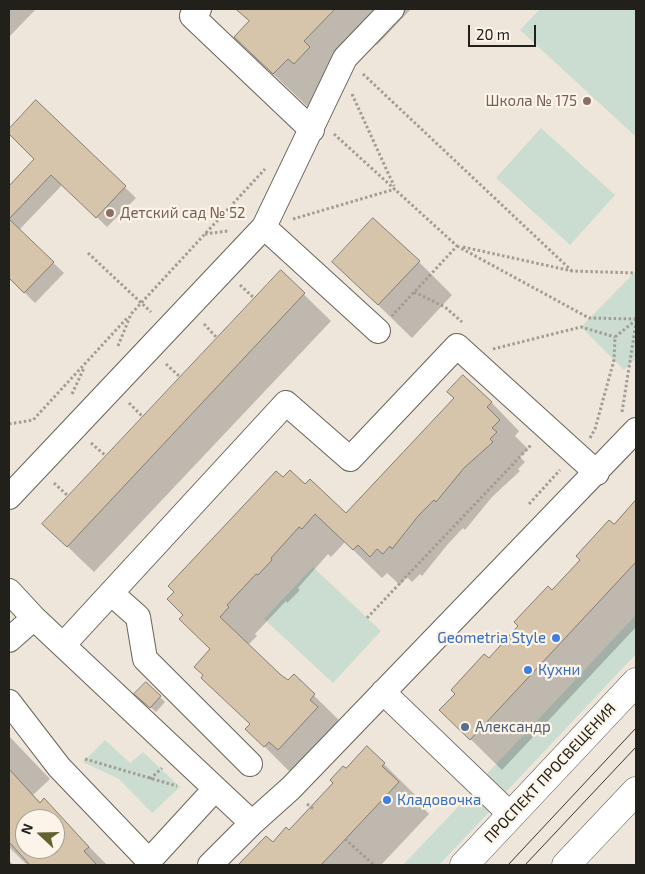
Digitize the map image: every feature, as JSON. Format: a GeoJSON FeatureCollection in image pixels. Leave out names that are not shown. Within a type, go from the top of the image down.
{"type":"FeatureCollection","features":[{"type":"Feature","properties":{"kind":"main road","name":"ПРОСПЕКТ ПРОСВЕЩЕНИЯ"},"geometry":{"type":"LineString","coordinates":[[464,865],[636,682]]}},
{"type":"Feature","properties":{"kind":"main road"},"geometry":{"type":"LineString","coordinates":[[566,865],[636,791]]}},
{"type":"Feature","properties":{"kind":"lane"},"geometry":{"type":"LineString","coordinates":[[199,9],[192,16],[315,124]]}},
{"type":"Feature","properties":{"kind":"lane"},"geometry":{"type":"LineString","coordinates":[[9,497],[264,227],[343,63],[392,9]]}},
{"type":"Feature","properties":{"kind":"lane"},"geometry":{"type":"LineString","coordinates":[[264,227],[378,331]]}},
{"type":"Feature","properties":{"kind":"lane"},"geometry":{"type":"LineString","coordinates":[[64,644],[286,403],[350,459],[457,346],[597,473]]}},
{"type":"Feature","properties":{"kind":"lane"},"geometry":{"type":"LineString","coordinates":[[210,865],[290,788],[597,473],[629,422]]}},
{"type":"Feature","properties":{"kind":"lane"},"geometry":{"type":"LineString","coordinates":[[9,591],[34,618],[64,644],[252,823]]}},
{"type":"Feature","properties":{"kind":"lane"},"geometry":{"type":"LineString","coordinates":[[111,593],[138,617],[145,659],[250,764]]}},
{"type":"Feature","properties":{"kind":"lane"},"geometry":{"type":"LineString","coordinates":[[9,640],[34,618]]}},
{"type":"Feature","properties":{"kind":"lane"},"geometry":{"type":"LineString","coordinates":[[383,692],[511,815]]}},
{"type":"Feature","properties":{"kind":"lane"},"geometry":{"type":"LineString","coordinates":[[9,702],[59,767],[151,863],[215,789]]}},
{"type":"Feature","properties":{"kind":"path"},"geometry":{"type":"LineString","coordinates":[[343,63],[396,189]]}},
{"type":"Feature","properties":{"kind":"path"},"geometry":{"type":"LineString","coordinates":[[343,63],[572,271]]}},
{"type":"Feature","properties":{"kind":"path"},"geometry":{"type":"LineString","coordinates":[[315,124],[396,189],[457,246],[589,318],[636,321]]}},
{"type":"Feature","properties":{"kind":"path"},"geometry":{"type":"LineString","coordinates":[[9,424],[33,420],[272,161]]}},
{"type":"Feature","properties":{"kind":"path"},"geometry":{"type":"LineString","coordinates":[[264,227],[396,189]]}},
{"type":"Feature","properties":{"kind":"path"},"geometry":{"type":"LineString","coordinates":[[457,246],[572,271],[636,273]]}},
{"type":"Feature","properties":{"kind":"path"},"geometry":{"type":"LineString","coordinates":[[378,331],[457,246]]}},
{"type":"Feature","properties":{"kind":"path"},"geometry":{"type":"LineString","coordinates":[[88,253],[134,296]]}},
{"type":"Feature","properties":{"kind":"path"},"geometry":{"type":"LineString","coordinates":[[117,349],[131,314]]}},
{"type":"Feature","properties":{"kind":"path"},"geometry":{"type":"LineString","coordinates":[[615,337],[636,321]]}},
{"type":"Feature","properties":{"kind":"path"},"geometry":{"type":"LineString","coordinates":[[629,422],[636,321]]}},
{"type":"Feature","properties":{"kind":"path"},"geometry":{"type":"LineString","coordinates":[[490,350],[581,328],[615,337]]}},
{"type":"Feature","properties":{"kind":"path"},"geometry":{"type":"LineString","coordinates":[[528,506],[588,442],[595,429],[614,360],[615,337]]}},
{"type":"Feature","properties":{"kind":"path"},"geometry":{"type":"LineString","coordinates":[[367,618],[547,428]]}},
{"type":"Feature","properties":{"kind":"path"},"geometry":{"type":"LineString","coordinates":[[59,767],[77,756],[179,786]]}},
{"type":"Feature","properties":{"kind":"path"},"geometry":{"type":"LineString","coordinates":[[311,806],[314,810]]}},
{"type":"Feature","properties":{"kind":"path"},"geometry":{"type":"LineString","coordinates":[[345,839],[374,865]]}},
{"type":"Feature","properties":{"kind":"green space"},"geometry":{"type":"Polygon","coordinates":[[[540,9],[636,9],[636,132],[634,135],[520,30],[540,9]]]}},
{"type":"Feature","properties":{"kind":"green space"},"geometry":{"type":"Polygon","coordinates":[[[541,128],[615,195],[570,245],[496,178],[541,128]]]}},
{"type":"Feature","properties":{"kind":"green space"},"geometry":{"type":"Polygon","coordinates":[[[636,271],[636,358],[624,370],[581,327],[636,271]]]}},
{"type":"Feature","properties":{"kind":"green space"},"geometry":{"type":"Polygon","coordinates":[[[313,567],[381,631],[333,683],[264,619],[313,567]]]}},
{"type":"Feature","properties":{"kind":"green space"},"geometry":{"type":"Polygon","coordinates":[[[636,615],[636,654],[505,793],[486,775],[636,615]]]}},
{"type":"Feature","properties":{"kind":"green space"},"geometry":{"type":"Polygon","coordinates":[[[105,740],[130,763],[143,752],[180,787],[152,813],[119,779],[83,762],[105,740]]]}},
{"type":"Feature","properties":{"kind":"green space"},"geometry":{"type":"Polygon","coordinates":[[[473,791],[492,809],[439,865],[403,865],[473,791]]]}},
{"type":"Feature","properties":{"kind":"building"},"geometry":{"type":"Polygon","coordinates":[[[236,9],[335,9],[304,41],[310,47],[294,64],[288,59],[273,74],[234,37],[249,21],[236,9]]]}},
{"type":"Feature","properties":{"kind":"building"},"geometry":{"type":"Polygon","coordinates":[[[36,100],[126,186],[96,218],[51,175],[9,219],[9,186],[34,159],[9,134],[9,129],[36,100]]]}},
{"type":"Feature","properties":{"kind":"building"},"geometry":{"type":"Polygon","coordinates":[[[373,218],[420,261],[378,305],[332,262],[373,218]]]}},
{"type":"Feature","properties":{"kind":"building"},"geometry":{"type":"Polygon","coordinates":[[[9,219],[54,262],[24,293],[9,278],[9,219]]]}},
{"type":"Feature","properties":{"kind":"building"},"geometry":{"type":"Polygon","coordinates":[[[281,270],[305,293],[67,547],[42,524],[281,270]]]}},
{"type":"Feature","properties":{"kind":"building"},"geometry":{"type":"Polygon","coordinates":[[[463,375],[492,402],[487,407],[500,420],[492,428],[497,432],[490,439],[493,442],[464,468],[436,502],[434,500],[419,515],[392,549],[390,546],[383,554],[377,549],[370,557],[358,545],[353,550],[315,514],[302,529],[299,527],[271,558],[272,560],[227,605],[229,607],[220,617],[281,675],[288,680],[294,674],[315,694],[310,700],[318,707],[278,750],[269,742],[264,747],[245,729],[250,724],[201,678],[203,675],[194,667],[210,649],[179,619],[183,615],[167,599],[174,592],[168,586],[276,471],[283,477],[290,470],[305,484],[310,479],[346,513],[454,398],[447,392],[463,375]]]}},
{"type":"Feature","properties":{"kind":"building"},"geometry":{"type":"Polygon","coordinates":[[[636,500],[636,562],[470,740],[439,710],[455,694],[451,690],[484,654],[489,658],[518,626],[514,622],[548,586],[552,590],[580,560],[576,556],[609,520],[614,524],[636,500]]]}},
{"type":"Feature","properties":{"kind":"building"},"geometry":{"type":"Polygon","coordinates":[[[146,682],[161,696],[150,708],[134,694],[146,682]]]}},
{"type":"Feature","properties":{"kind":"building"},"geometry":{"type":"Polygon","coordinates":[[[367,746],[385,763],[382,766],[399,782],[321,865],[238,865],[266,836],[273,842],[286,827],[289,830],[333,783],[330,780],[343,766],[346,768],[367,746]]]}},
{"type":"Feature","properties":{"kind":"building"},"geometry":{"type":"Polygon","coordinates":[[[9,769],[40,803],[44,798],[54,809],[15,809],[15,849],[9,842],[9,769]]]}},
{"type":"Feature","properties":{"kind":"building"},"geometry":{"type":"Polygon","coordinates":[[[65,821],[89,847],[84,851],[97,865],[30,865],[25,859],[65,859],[65,821]]]}},
{"type":"Feature","properties":{"kind":"tram line"},"geometry":{"type":"LineString","coordinates":[[508,865],[636,728]]}},
{"type":"Feature","properties":{"kind":"tram line"},"geometry":{"type":"LineString","coordinates":[[525,865],[636,747]]}},
{"type":"Feature","properties":{"kind":"place","name":"Школа № 175"},"geometry":{"type":"Point","coordinates":[587,101]}},
{"type":"Feature","properties":{"kind":"place","name":"Детский сад № 52"},"geometry":{"type":"Point","coordinates":[110,213]}},
{"type":"Feature","properties":{"kind":"place","name":"Geometria Style"},"geometry":{"type":"Point","coordinates":[556,638]}},
{"type":"Feature","properties":{"kind":"place","name":"Кухни"},"geometry":{"type":"Point","coordinates":[528,670]}},
{"type":"Feature","properties":{"kind":"place","name":"Александр"},"geometry":{"type":"Point","coordinates":[465,727]}},
{"type":"Feature","properties":{"kind":"place","name":"Кладовочка"},"geometry":{"type":"Point","coordinates":[387,800]}}]}
